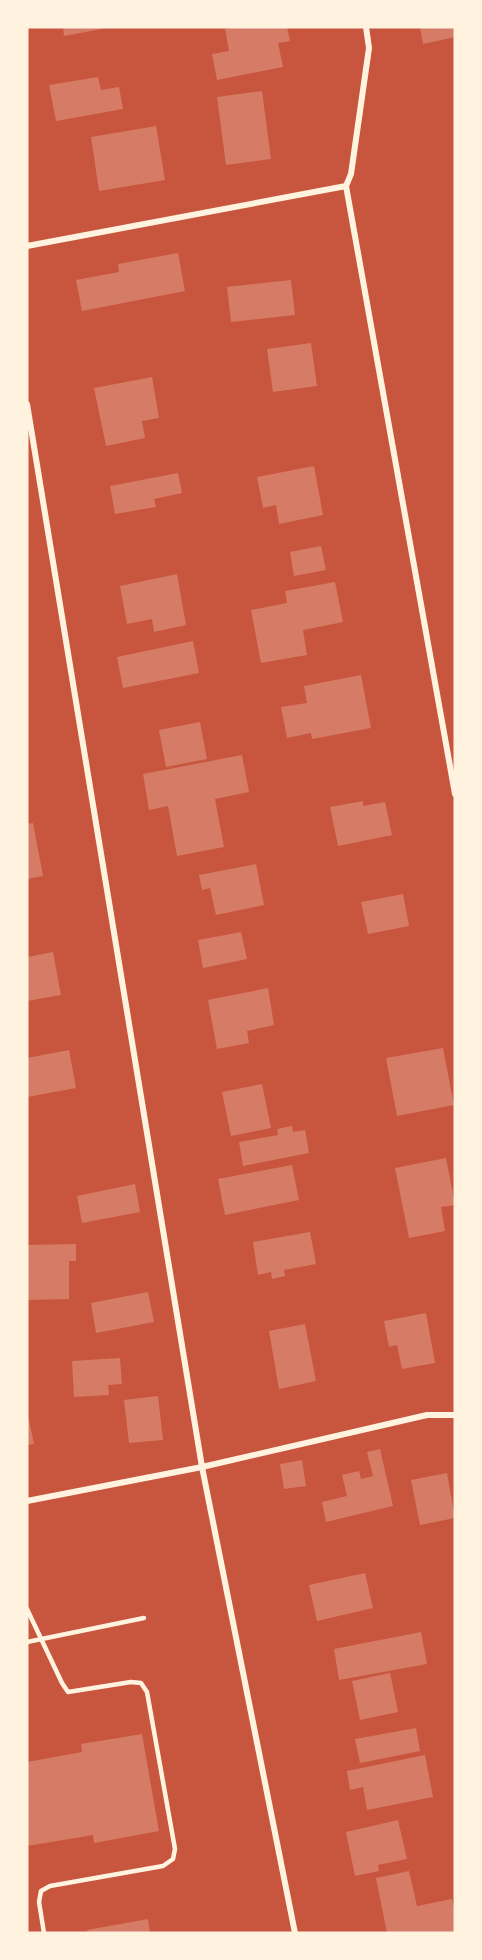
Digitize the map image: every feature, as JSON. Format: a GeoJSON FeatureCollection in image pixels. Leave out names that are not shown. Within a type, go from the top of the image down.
{"type":"FeatureCollection","features":[{"type":"Feature","properties":{"kind":"street"},"geometry":{"type":"LineString","coordinates":[[366,27],[369,48],[351,174],[346,186],[455,794]]}},
{"type":"Feature","properties":{"kind":"street"},"geometry":{"type":"LineString","coordinates":[[27,246],[346,186]]}},
{"type":"Feature","properties":{"kind":"street"},"geometry":{"type":"LineString","coordinates":[[27,404],[202,1467],[295,1933]]}},
{"type":"Feature","properties":{"kind":"street"},"geometry":{"type":"LineString","coordinates":[[27,1501],[202,1467],[427,1415],[455,1415]]}},
{"type":"Feature","properties":{"kind":"lane"},"geometry":{"type":"LineString","coordinates":[[27,1609],[68,1692],[131,1682],[141,1683],[147,1692],[176,1850],[173,1860],[163,1866],[50,1886],[41,1891],[39,1902],[44,1933]]}},
{"type":"Feature","properties":{"kind":"lane"},"geometry":{"type":"LineString","coordinates":[[27,1642],[144,1618]]}},
{"type":"Feature","properties":{"kind":"building"},"geometry":{"type":"Polygon","coordinates":[[[63,27],[107,27],[107,28],[64,36],[63,27]]]}},
{"type":"Feature","properties":{"kind":"building"},"geometry":{"type":"Polygon","coordinates":[[[287,27],[290,41],[278,43],[283,67],[217,80],[212,54],[229,51],[225,29],[287,27]]]}},
{"type":"Feature","properties":{"kind":"building"},"geometry":{"type":"Polygon","coordinates":[[[420,27],[455,27],[455,37],[423,44],[420,27]]]}},
{"type":"Feature","properties":{"kind":"building"},"geometry":{"type":"Polygon","coordinates":[[[98,77],[101,90],[119,87],[123,109],[56,121],[49,85],[98,77]]]}},
{"type":"Feature","properties":{"kind":"building"},"geometry":{"type":"Polygon","coordinates":[[[262,91],[271,159],[226,165],[217,97],[262,91]]]}},
{"type":"Feature","properties":{"kind":"building"},"geometry":{"type":"Polygon","coordinates":[[[156,126],[165,180],[99,191],[91,137],[156,126]]]}},
{"type":"Feature","properties":{"kind":"building"},"geometry":{"type":"Polygon","coordinates":[[[178,253],[185,291],[82,311],[76,280],[119,272],[118,264],[178,253]]]}},
{"type":"Feature","properties":{"kind":"building"},"geometry":{"type":"Polygon","coordinates":[[[291,280],[295,315],[231,322],[227,287],[291,280]]]}},
{"type":"Feature","properties":{"kind":"building"},"geometry":{"type":"Polygon","coordinates":[[[311,343],[317,386],[273,392],[267,349],[311,343]]]}},
{"type":"Feature","properties":{"kind":"building"},"geometry":{"type":"Polygon","coordinates":[[[152,377],[159,418],[142,421],[145,438],[106,446],[94,388],[152,377]]]}},
{"type":"Feature","properties":{"kind":"building"},"geometry":{"type":"Polygon","coordinates":[[[314,466],[323,515],[279,524],[276,505],[263,508],[257,477],[314,466]]]}},
{"type":"Feature","properties":{"kind":"building"},"geometry":{"type":"Polygon","coordinates":[[[178,473],[182,493],[154,499],[156,507],[115,514],[110,486],[178,473]]]}},
{"type":"Feature","properties":{"kind":"building"},"geometry":{"type":"Polygon","coordinates":[[[321,546],[326,570],[294,576],[290,552],[321,546]]]}},
{"type":"Feature","properties":{"kind":"building"},"geometry":{"type":"Polygon","coordinates":[[[177,574],[186,625],[154,632],[152,619],[127,624],[120,586],[177,574]]]}},
{"type":"Feature","properties":{"kind":"building"},"geometry":{"type":"Polygon","coordinates":[[[335,582],[343,622],[303,630],[307,655],[261,663],[251,610],[287,603],[285,591],[335,582]]]}},
{"type":"Feature","properties":{"kind":"building"},"geometry":{"type":"Polygon","coordinates":[[[193,641],[199,673],[123,688],[117,657],[193,641]]]}},
{"type":"Feature","properties":{"kind":"building"},"geometry":{"type":"Polygon","coordinates":[[[361,675],[371,728],[312,739],[311,733],[287,738],[281,707],[307,703],[304,686],[361,675]]]}},
{"type":"Feature","properties":{"kind":"building"},"geometry":{"type":"Polygon","coordinates":[[[200,722],[207,759],[166,767],[159,730],[200,722]]]}},
{"type":"Feature","properties":{"kind":"building"},"geometry":{"type":"Polygon","coordinates":[[[242,755],[249,792],[215,799],[224,847],[177,856],[168,806],[149,810],[143,774],[242,755]]]}},
{"type":"Feature","properties":{"kind":"building"},"geometry":{"type":"Polygon","coordinates":[[[363,801],[363,806],[385,802],[392,835],[338,846],[330,807],[363,801]]]}},
{"type":"Feature","properties":{"kind":"building"},"geometry":{"type":"Polygon","coordinates":[[[33,823],[43,876],[27,879],[27,824],[33,823]]]}},
{"type":"Feature","properties":{"kind":"building"},"geometry":{"type":"Polygon","coordinates":[[[256,864],[264,905],[216,915],[210,888],[202,890],[199,875],[256,864]]]}},
{"type":"Feature","properties":{"kind":"building"},"geometry":{"type":"Polygon","coordinates":[[[403,894],[409,926],[368,934],[361,902],[403,894]]]}},
{"type":"Feature","properties":{"kind":"building"},"geometry":{"type":"Polygon","coordinates":[[[241,932],[247,959],[203,968],[198,940],[241,932]]]}},
{"type":"Feature","properties":{"kind":"building"},"geometry":{"type":"Polygon","coordinates":[[[53,952],[61,995],[27,1001],[27,957],[53,952]]]}},
{"type":"Feature","properties":{"kind":"building"},"geometry":{"type":"Polygon","coordinates":[[[268,988],[274,1025],[247,1031],[249,1043],[217,1049],[208,1000],[268,988]]]}},
{"type":"Feature","properties":{"kind":"building"},"geometry":{"type":"Polygon","coordinates":[[[443,1048],[454,1105],[397,1116],[386,1058],[443,1048]]]}},
{"type":"Feature","properties":{"kind":"building"},"geometry":{"type":"Polygon","coordinates":[[[69,1050],[76,1088],[27,1097],[27,1058],[69,1050]]]}},
{"type":"Feature","properties":{"kind":"building"},"geometry":{"type":"Polygon","coordinates":[[[262,1084],[271,1128],[231,1136],[222,1092],[262,1084]]]}},
{"type":"Feature","properties":{"kind":"building"},"geometry":{"type":"Polygon","coordinates":[[[292,1126],[293,1132],[305,1130],[309,1153],[243,1166],[239,1142],[278,1135],[277,1129],[292,1126]]]}},
{"type":"Feature","properties":{"kind":"building"},"geometry":{"type":"Polygon","coordinates":[[[446,1158],[455,1205],[441,1207],[445,1231],[409,1238],[395,1168],[446,1158]]]}},
{"type":"Feature","properties":{"kind":"building"},"geometry":{"type":"Polygon","coordinates":[[[292,1165],[299,1200],[225,1215],[218,1179],[292,1165]]]}},
{"type":"Feature","properties":{"kind":"building"},"geometry":{"type":"Polygon","coordinates":[[[135,1184],[140,1212],[82,1223],[77,1196],[135,1184]]]}},
{"type":"Feature","properties":{"kind":"building"},"geometry":{"type":"Polygon","coordinates":[[[310,1232],[316,1264],[284,1270],[285,1276],[272,1279],[271,1272],[258,1275],[253,1242],[310,1232]]]}},
{"type":"Feature","properties":{"kind":"building"},"geometry":{"type":"Polygon","coordinates":[[[76,1244],[76,1261],[69,1261],[69,1299],[27,1300],[27,1245],[76,1244]]]}},
{"type":"Feature","properties":{"kind":"building"},"geometry":{"type":"Polygon","coordinates":[[[148,1292],[154,1322],[96,1333],[91,1303],[148,1292]]]}},
{"type":"Feature","properties":{"kind":"building"},"geometry":{"type":"Polygon","coordinates":[[[426,1313],[435,1363],[402,1369],[397,1345],[389,1347],[384,1321],[426,1313]]]}},
{"type":"Feature","properties":{"kind":"building"},"geometry":{"type":"Polygon","coordinates":[[[305,1324],[316,1381],[279,1389],[269,1331],[305,1324]]]}},
{"type":"Feature","properties":{"kind":"building"},"geometry":{"type":"Polygon","coordinates":[[[120,1358],[122,1384],[108,1385],[109,1395],[74,1397],[72,1361],[120,1358]]]}},
{"type":"Feature","properties":{"kind":"building"},"geometry":{"type":"Polygon","coordinates":[[[158,1396],[163,1440],[129,1443],[124,1400],[158,1396]]]}},
{"type":"Feature","properties":{"kind":"building"},"geometry":{"type":"Polygon","coordinates":[[[27,1411],[34,1444],[27,1445],[27,1411]]]}},
{"type":"Feature","properties":{"kind":"building"},"geometry":{"type":"Polygon","coordinates":[[[380,1449],[393,1506],[326,1522],[322,1502],[347,1496],[342,1475],[359,1471],[361,1479],[373,1476],[367,1452],[380,1449]]]}},
{"type":"Feature","properties":{"kind":"building"},"geometry":{"type":"Polygon","coordinates":[[[302,1460],[306,1486],[284,1489],[280,1464],[302,1460]]]}},
{"type":"Feature","properties":{"kind":"building"},"geometry":{"type":"Polygon","coordinates":[[[447,1473],[455,1518],[420,1525],[411,1480],[447,1473]]]}},
{"type":"Feature","properties":{"kind":"building"},"geometry":{"type":"Polygon","coordinates":[[[365,1573],[373,1608],[317,1621],[309,1585],[365,1573]]]}},
{"type":"Feature","properties":{"kind":"building"},"geometry":{"type":"Polygon","coordinates":[[[421,1632],[427,1664],[339,1680],[334,1649],[421,1632]]]}},
{"type":"Feature","properties":{"kind":"building"},"geometry":{"type":"Polygon","coordinates":[[[390,1673],[398,1712],[360,1720],[352,1681],[390,1673]]]}},
{"type":"Feature","properties":{"kind":"building"},"geometry":{"type":"Polygon","coordinates":[[[416,1728],[420,1751],[360,1763],[355,1739],[416,1728]]]}},
{"type":"Feature","properties":{"kind":"building"},"geometry":{"type":"Polygon","coordinates":[[[142,1734],[159,1831],[94,1843],[93,1835],[27,1846],[27,1762],[82,1752],[81,1744],[142,1734]]]}},
{"type":"Feature","properties":{"kind":"building"},"geometry":{"type":"Polygon","coordinates":[[[425,1755],[433,1797],[367,1810],[363,1787],[350,1790],[347,1771],[425,1755]]]}},
{"type":"Feature","properties":{"kind":"building"},"geometry":{"type":"Polygon","coordinates":[[[398,1820],[407,1859],[378,1865],[379,1871],[355,1876],[346,1832],[398,1820]]]}},
{"type":"Feature","properties":{"kind":"building"},"geometry":{"type":"Polygon","coordinates":[[[409,1871],[417,1906],[452,1899],[455,1933],[387,1933],[376,1878],[409,1871]]]}},
{"type":"Feature","properties":{"kind":"building"},"geometry":{"type":"Polygon","coordinates":[[[148,1919],[150,1933],[88,1933],[87,1930],[148,1919]]]}}]}
